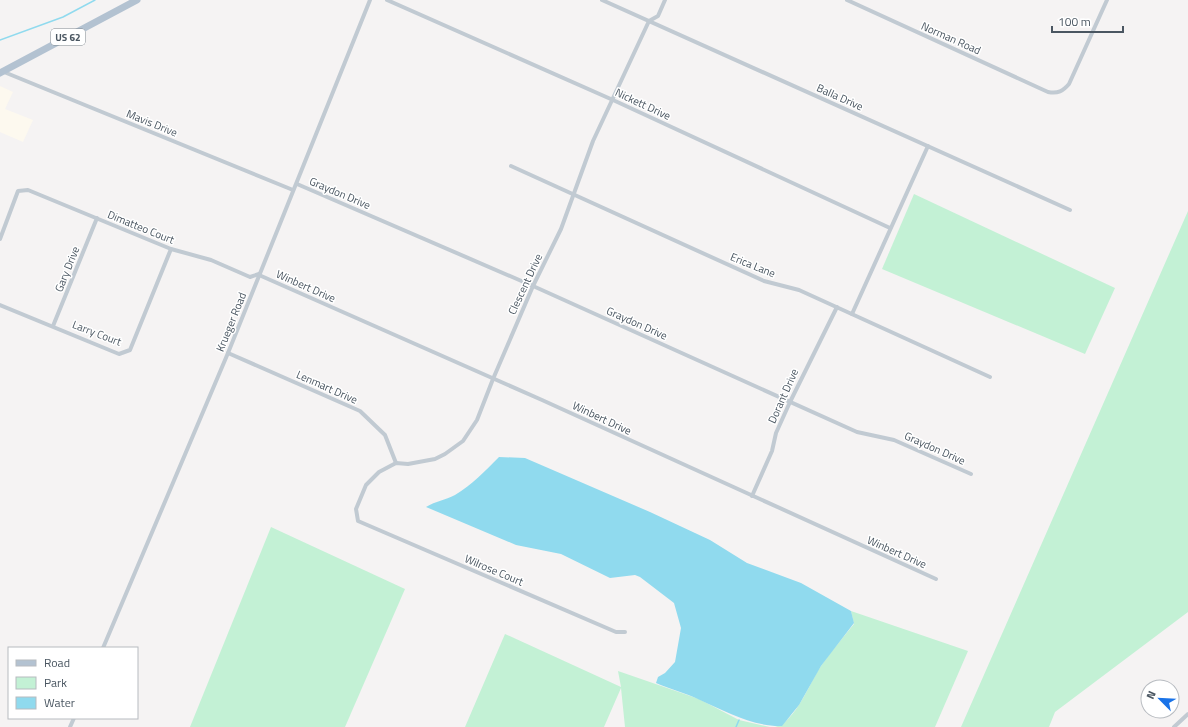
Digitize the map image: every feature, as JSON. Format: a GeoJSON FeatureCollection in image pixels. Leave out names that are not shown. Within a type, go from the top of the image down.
{"type":"FeatureCollection","features":[{"type":"Feature","properties":{"kind":"main road","name":"US 62"},"geometry":{"type":"LineString","coordinates":[[2,72],[137,0]]}},
{"type":"Feature","properties":{"kind":"street","name":"Krueger Road"},"geometry":{"type":"LineString","coordinates":[[103,647],[228,353],[370,0]]}},
{"type":"Feature","properties":{"kind":"street","name":"Nickett Drive"},"geometry":{"type":"LineString","coordinates":[[387,0],[613,100],[890,228]]}},
{"type":"Feature","properties":{"kind":"street","name":"Balla Drive"},"geometry":{"type":"LineString","coordinates":[[602,0],[1070,210]]}},
{"type":"Feature","properties":{"kind":"street","name":"Clescent Drive"},"geometry":{"type":"LineString","coordinates":[[358,521],[356,509],[366,485],[379,472],[396,463],[408,464],[435,459],[463,441],[477,420],[533,286],[561,229],[593,141],[649,22],[658,16],[665,0]]}},
{"type":"Feature","properties":{"kind":"street","name":"Norman Road"},"geometry":{"type":"LineString","coordinates":[[847,0],[1048,92],[1055,93],[1063,91],[1069,84],[1107,0]]}},
{"type":"Feature","properties":{"kind":"street","name":"Mavis Drive"},"geometry":{"type":"LineString","coordinates":[[2,72],[293,190]]}},
{"type":"Feature","properties":{"kind":"street"},"geometry":{"type":"LineString","coordinates":[[852,314],[928,146]]}},
{"type":"Feature","properties":{"kind":"street","name":"Erica Lane"},"geometry":{"type":"LineString","coordinates":[[511,166],[764,281],[799,290],[990,377]]}},
{"type":"Feature","properties":{"kind":"street","name":"Graydon Drive"},"geometry":{"type":"LineString","coordinates":[[297,184],[533,286],[856,432],[894,440],[971,474]]}},
{"type":"Feature","properties":{"kind":"street","name":"Dimatteo Court"},"geometry":{"type":"LineString","coordinates":[[0,239],[18,191],[28,190],[171,249],[211,260],[250,277],[259,275]]}},
{"type":"Feature","properties":{"kind":"street","name":"Gary Drive"},"geometry":{"type":"LineString","coordinates":[[53,326],[97,218]]}},
{"type":"Feature","properties":{"kind":"street","name":"Larry Court"},"geometry":{"type":"LineString","coordinates":[[0,305],[119,354],[130,350],[171,249]]}},
{"type":"Feature","properties":{"kind":"street","name":"Winbert Drive"},"geometry":{"type":"LineString","coordinates":[[259,275],[936,579]]}},
{"type":"Feature","properties":{"kind":"street","name":"Dorant Drive"},"geometry":{"type":"LineString","coordinates":[[752,496],[772,451],[776,433],[836,307]]}},
{"type":"Feature","properties":{"kind":"street","name":"Lenmart Drive"},"geometry":{"type":"LineString","coordinates":[[228,353],[360,411],[385,435],[396,463]]}},
{"type":"Feature","properties":{"kind":"street","name":"Wilrose Court"},"geometry":{"type":"LineString","coordinates":[[358,521],[616,632],[625,632]]}},
{"type":"Feature","properties":{"kind":"street"},"geometry":{"type":"LineString","coordinates":[[1174,727],[1188,714]]}},
{"type":"Feature","properties":{"kind":"shaded area"},"geometry":{"type":"Polygon","coordinates":[[[0,86],[13,92],[5,109],[33,120],[23,142],[0,132],[0,86]]]}},
{"type":"Feature","properties":{"kind":"green space"},"geometry":{"type":"Polygon","coordinates":[[[914,194],[1115,288],[1085,354],[882,269],[914,194]]]}},
{"type":"Feature","properties":{"kind":"green space"},"geometry":{"type":"Polygon","coordinates":[[[1188,211],[1188,612],[1055,712],[1049,727],[961,727],[1188,211]]]}},
{"type":"Feature","properties":{"kind":"green space"},"geometry":{"type":"Polygon","coordinates":[[[271,527],[405,589],[345,727],[190,727],[271,527]]]}},
{"type":"Feature","properties":{"kind":"green space"},"geometry":{"type":"Polygon","coordinates":[[[851,611],[968,651],[935,727],[775,727],[782,724],[789,718],[801,701],[821,666],[854,624],[851,611]]]}},
{"type":"Feature","properties":{"kind":"green space"},"geometry":{"type":"Polygon","coordinates":[[[505,634],[621,687],[618,671],[699,699],[739,720],[770,727],[625,727],[621,688],[604,727],[465,727],[505,634]]]}},
{"type":"Feature","properties":{"kind":"water"},"geometry":{"type":"Polygon","coordinates":[[[499,457],[525,458],[650,512],[710,540],[747,563],[801,583],[851,611],[854,623],[821,666],[799,705],[782,726],[771,726],[750,721],[689,695],[656,683],[658,677],[665,673],[675,662],[681,628],[674,603],[640,577],[635,575],[610,578],[561,554],[516,545],[426,507],[451,497],[467,487],[499,457]]]}},
{"type":"Feature","properties":{"kind":"waterway"},"geometry":{"type":"LineString","coordinates":[[0,40],[63,17],[95,0]]}},
{"type":"Feature","properties":{"kind":"waterway"},"geometry":{"type":"LineString","coordinates":[[736,727],[739,720]]}}]}
